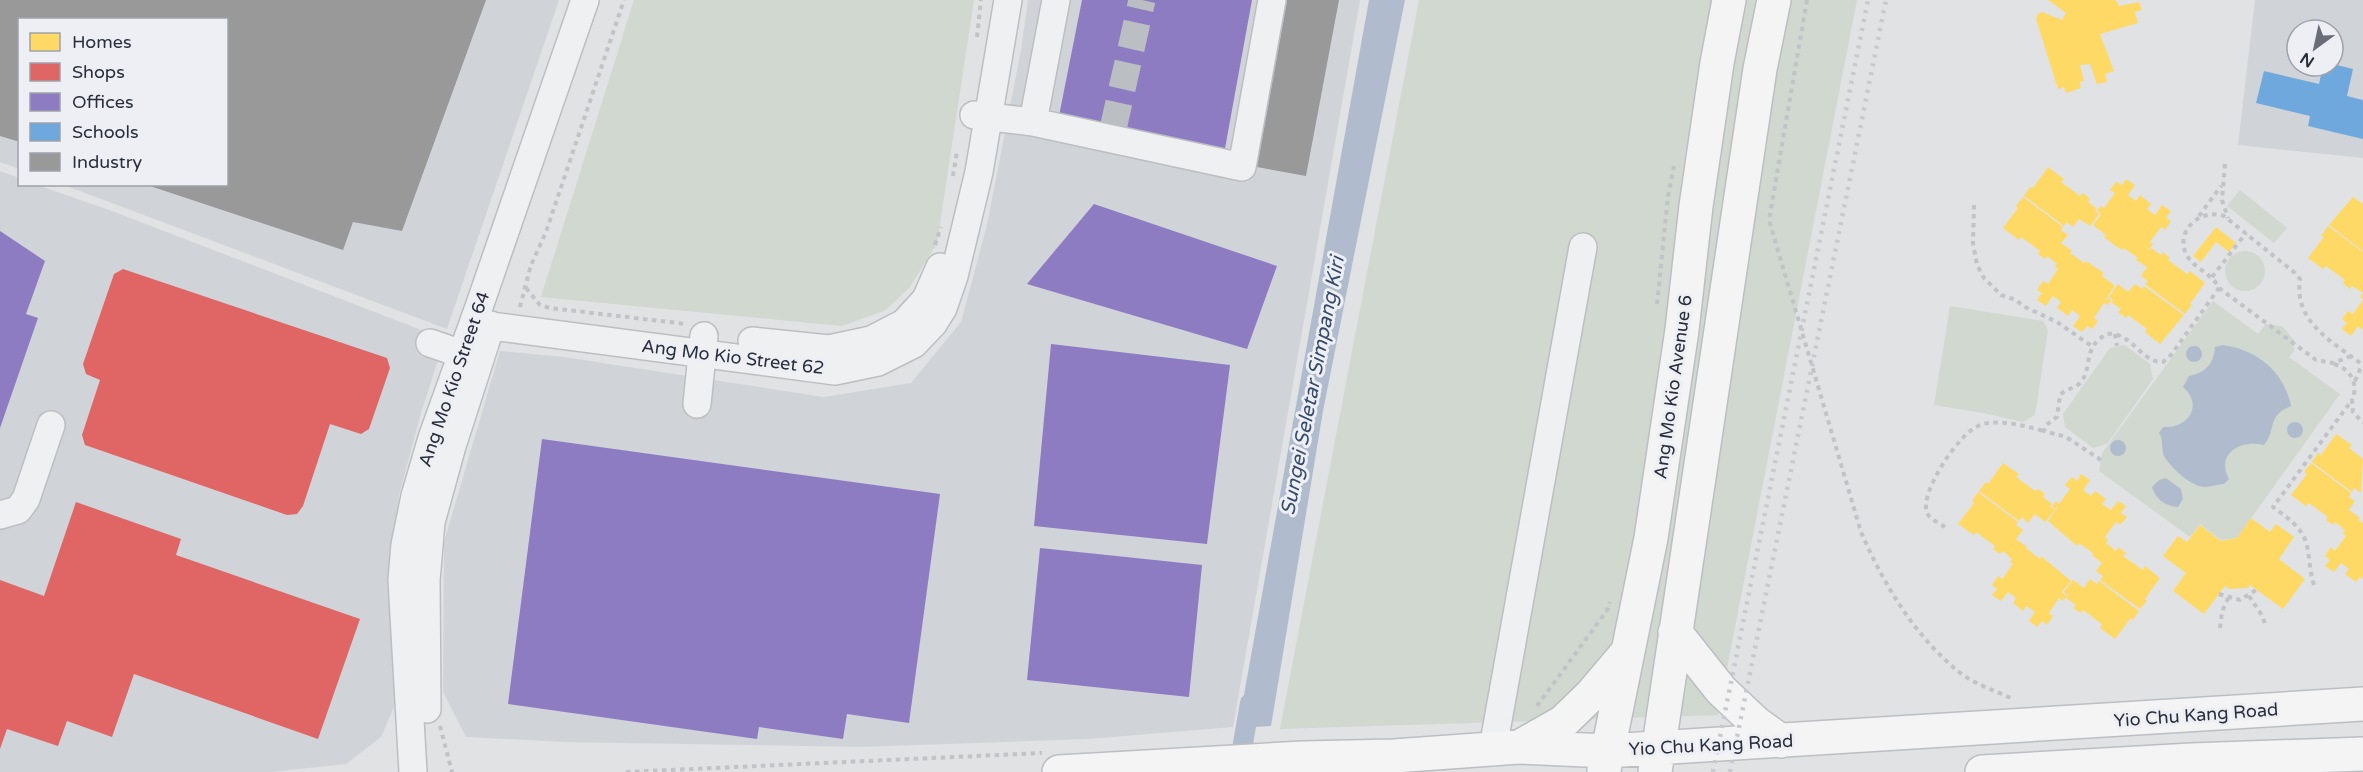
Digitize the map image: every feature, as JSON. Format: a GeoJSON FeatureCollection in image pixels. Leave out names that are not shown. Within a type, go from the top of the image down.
{"type":"FeatureCollection","features":[{"type":"Feature","properties":{"kind":"main road","name":"Ang Mo Kio Avenue 6"},"geometry":{"type":"LineString","coordinates":[[1605,761],[1651,538],[1682,330],[1696,206],[1717,63],[1729,0]]}},
{"type":"Feature","properties":{"kind":"main road"},"geometry":{"type":"LineString","coordinates":[[1656,759],[1760,69],[1774,0]]}},
{"type":"Feature","properties":{"kind":"main road"},"geometry":{"type":"LineString","coordinates":[[1675,632],[1721,690],[1756,723],[1781,741]]}},
{"type":"Feature","properties":{"kind":"main road"},"geometry":{"type":"LineString","coordinates":[[1506,748],[1563,722],[1592,694],[1628,652]]}},
{"type":"Feature","properties":{"kind":"main road","name":"Yio Chu Kang Road"},"geometry":{"type":"LineString","coordinates":[[1057,762],[1187,765],[1266,761],[1338,765],[1506,748],[1605,761],[1656,759],[1781,741],[2363,704]]}},
{"type":"Feature","properties":{"kind":"main road"},"geometry":{"type":"LineString","coordinates":[[1982,772],[2168,761],[2363,754]]}},
{"type":"Feature","properties":{"kind":"street","name":"Ang Mo Kio Street 64"},"geometry":{"type":"LineString","coordinates":[[413,772],[415,610],[427,556],[421,520],[432,438],[462,354],[498,310],[585,0]]}},
{"type":"Feature","properties":{"kind":"street","name":"Ang Mo Kio Street 64"},"geometry":{"type":"LineString","coordinates":[[421,520],[452,446],[601,0]]}},
{"type":"Feature","properties":{"kind":"street","name":"Ang Mo Kio Street 62"},"geometry":{"type":"LineString","coordinates":[[982,116],[992,0]]}},
{"type":"Feature","properties":{"kind":"street","name":"Ang Mo Kio Street 62"},"geometry":{"type":"LineString","coordinates":[[498,310],[699,337],[835,371],[878,362],[914,344],[933,324],[943,308],[942,266],[982,116],[1008,0]]}},
{"type":"Feature","properties":{"kind":"street"},"geometry":{"type":"LineString","coordinates":[[1033,122],[1056,0]]}},
{"type":"Feature","properties":{"kind":"street"},"geometry":{"type":"LineString","coordinates":[[982,116],[1112,134],[1242,167],[1272,0]]}},
{"type":"Feature","properties":{"kind":"street"},"geometry":{"type":"LineString","coordinates":[[1506,748],[1583,247]]}},
{"type":"Feature","properties":{"kind":"street"},"geometry":{"type":"LineString","coordinates":[[697,404],[699,337]]}},
{"type":"Feature","properties":{"kind":"street"},"geometry":{"type":"LineString","coordinates":[[430,343],[462,354]]}},
{"type":"Feature","properties":{"kind":"street"},"geometry":{"type":"LineString","coordinates":[[0,515],[7,515],[18,510],[26,499],[51,425]]}},
{"type":"Feature","properties":{"kind":"street","name":"Ang Mo Kio Street 64"},"geometry":{"type":"LineString","coordinates":[[415,610],[427,707],[431,772]]}},
{"type":"Feature","properties":{"kind":"path"},"geometry":{"type":"LineString","coordinates":[[498,310],[531,265],[546,232],[624,0]]}},
{"type":"Feature","properties":{"kind":"path"},"geometry":{"type":"LineString","coordinates":[[976,43],[981,0]]}},
{"type":"Feature","properties":{"kind":"path"},"geometry":{"type":"LineString","coordinates":[[1807,0],[1769,220],[1861,532],[1877,568],[1900,607],[1928,641],[1961,674],[2014,700]]}},
{"type":"Feature","properties":{"kind":"path"},"geometry":{"type":"LineString","coordinates":[[959,142],[965,176]]}},
{"type":"Feature","properties":{"kind":"path"},"geometry":{"type":"LineString","coordinates":[[1656,312],[1668,196],[1675,161]]}},
{"type":"Feature","properties":{"kind":"path"},"geometry":{"type":"LineString","coordinates":[[2225,164],[2222,200],[2229,219]]}},
{"type":"Feature","properties":{"kind":"path"},"geometry":{"type":"LineString","coordinates":[[2222,183],[2211,202],[2194,221],[2185,236],[2185,250],[2194,263],[2212,277],[2219,288],[2310,357],[2342,367],[2355,382],[2356,389],[2352,400],[2273,507],[2302,532],[2314,585]]}},
{"type":"Feature","properties":{"kind":"path"},"geometry":{"type":"LineString","coordinates":[[1974,205],[1974,250],[1977,265],[1989,284],[2001,295],[2016,300],[2023,306],[2057,322],[2093,347]]}},
{"type":"Feature","properties":{"kind":"path"},"geometry":{"type":"LineString","coordinates":[[2194,221],[2203,215],[2213,213],[2229,219],[2299,276],[2298,297],[2310,322],[2363,365],[2355,382]]}},
{"type":"Feature","properties":{"kind":"path"},"geometry":{"type":"LineString","coordinates":[[942,266],[943,219]]}},
{"type":"Feature","properties":{"kind":"path"},"geometry":{"type":"LineString","coordinates":[[2212,277],[2246,233]]}},
{"type":"Feature","properties":{"kind":"path"},"geometry":{"type":"LineString","coordinates":[[2044,431],[2046,425],[2057,417],[2060,396],[2079,384],[2093,347],[2101,337],[2115,334],[2125,338],[2154,360],[2163,362],[2171,355],[2219,288]]}},
{"type":"Feature","properties":{"kind":"path"},"geometry":{"type":"LineString","coordinates":[[498,310],[540,305],[699,337]]}},
{"type":"Feature","properties":{"kind":"path"},"geometry":{"type":"LineString","coordinates":[[2115,334],[2117,346]]}},
{"type":"Feature","properties":{"kind":"path"},"geometry":{"type":"LineString","coordinates":[[2333,363],[2351,356]]}},
{"type":"Feature","properties":{"kind":"path"},"geometry":{"type":"LineString","coordinates":[[2352,400],[2353,412],[2363,423]]}},
{"type":"Feature","properties":{"kind":"path"},"geometry":{"type":"LineString","coordinates":[[1945,527],[1930,517],[1927,512],[1927,497],[1941,468],[1975,427],[1986,424],[2013,425],[2044,431],[2066,437],[2101,460]]}},
{"type":"Feature","properties":{"kind":"path"},"geometry":{"type":"LineString","coordinates":[[2218,594],[2240,600],[2256,590]]}},
{"type":"Feature","properties":{"kind":"path"},"geometry":{"type":"LineString","coordinates":[[2249,596],[2263,617],[2265,625]]}},
{"type":"Feature","properties":{"kind":"path"},"geometry":{"type":"LineString","coordinates":[[1532,713],[1608,609],[1611,598]]}},
{"type":"Feature","properties":{"kind":"path"},"geometry":{"type":"LineString","coordinates":[[2220,628],[2222,612],[2228,598]]}},
{"type":"Feature","properties":{"kind":"path"},"geometry":{"type":"LineString","coordinates":[[438,720],[452,772]]}},
{"type":"Feature","properties":{"kind":"path"},"geometry":{"type":"LineString","coordinates":[[626,772],[1057,762]]}},
{"type":"Feature","properties":{"kind":"shaded area"},"geometry":{"type":"Polygon","coordinates":[[[0,0],[559,0],[447,329],[67,186],[228,186],[228,18],[18,18],[18,169],[0,162],[0,0]]]}},
{"type":"Feature","properties":{"kind":"shaded area"},"geometry":{"type":"Polygon","coordinates":[[[634,0],[974,0],[937,243],[910,287],[886,310],[842,326],[541,297],[634,0]]]}},
{"type":"Feature","properties":{"kind":"shaded area"},"geometry":{"type":"Polygon","coordinates":[[[1028,0],[1360,0],[1233,727],[1088,739],[860,747],[565,742],[466,737],[443,692],[444,542],[500,351],[564,357],[824,397],[911,383],[961,322],[987,225],[1021,50],[1028,0]]]}},
{"type":"Feature","properties":{"kind":"shaded area"},"geometry":{"type":"Polygon","coordinates":[[[1419,0],[1857,0],[1718,715],[1280,729],[1419,0]]]}},
{"type":"Feature","properties":{"kind":"shaded area"},"geometry":{"type":"Polygon","coordinates":[[[2255,0],[2363,0],[2363,158],[2238,145],[2255,0]]]}},
{"type":"Feature","properties":{"kind":"shaded area"},"geometry":{"type":"Polygon","coordinates":[[[0,171],[18,178],[18,186],[40,186],[112,211],[445,339],[421,413],[399,495],[392,567],[395,704],[381,737],[346,764],[271,772],[0,772],[0,171]]]}},
{"type":"Feature","properties":{"kind":"shaded area"},"geometry":{"type":"Polygon","coordinates":[[[2240,190],[2287,228],[2274,243],[2227,206],[2240,190]]]}},
{"type":"Feature","properties":{"kind":"shaded area"},"geometry":{"type":"Polygon","coordinates":[[[2245,251],[2253,252],[2259,257],[2264,263],[2264,279],[2259,285],[2253,290],[2245,291],[2237,290],[2231,285],[2226,279],[2225,271],[2226,263],[2231,257],[2237,252],[2245,251]]]}},
{"type":"Feature","properties":{"kind":"shaded area"},"geometry":{"type":"Polygon","coordinates":[[[2213,301],[2258,334],[2266,324],[2282,326],[2294,340],[2294,351],[2289,357],[2340,394],[2237,538],[2221,540],[2200,524],[2190,537],[2099,471],[2102,453],[2213,301]]]}},
{"type":"Feature","properties":{"kind":"shaded area"},"geometry":{"type":"Polygon","coordinates":[[[1950,306],[2043,321],[2048,330],[2035,415],[2023,422],[1934,405],[1950,306]]]}},
{"type":"Feature","properties":{"kind":"shaded area"},"geometry":{"type":"Polygon","coordinates":[[[2125,345],[2150,364],[2153,379],[2107,444],[2093,448],[2065,427],[2063,414],[2110,348],[2125,345]]]}},
{"type":"Feature","properties":{"kind":"water"},"geometry":{"type":"Polygon","coordinates":[[[1369,0],[1405,0],[1323,411],[1271,726],[1238,728],[1369,0]]]}},
{"type":"Feature","properties":{"kind":"water"},"geometry":{"type":"Polygon","coordinates":[[[2223,345],[2247,352],[2267,364],[2282,382],[2291,406],[2278,414],[2264,445],[2247,444],[2233,450],[2225,462],[2229,479],[2224,484],[2205,487],[2194,484],[2171,466],[2164,456],[2159,433],[2163,427],[2180,424],[2190,415],[2192,401],[2183,387],[2189,376],[2200,373],[2208,367],[2215,347],[2223,345]]]}},
{"type":"Feature","properties":{"kind":"water"},"geometry":{"type":"Polygon","coordinates":[[[2194,346],[2200,348],[2202,354],[2200,360],[2194,362],[2188,360],[2186,354],[2188,348],[2194,346]]]}},
{"type":"Feature","properties":{"kind":"water"},"geometry":{"type":"Polygon","coordinates":[[[2292,422],[2298,422],[2303,430],[2301,436],[2292,438],[2287,433],[2287,427],[2292,422]]]}},
{"type":"Feature","properties":{"kind":"water"},"geometry":{"type":"Polygon","coordinates":[[[2115,440],[2121,440],[2126,448],[2124,454],[2115,456],[2110,451],[2110,445],[2115,440]]]}},
{"type":"Feature","properties":{"kind":"water"},"geometry":{"type":"Polygon","coordinates":[[[2166,478],[2181,489],[2183,499],[2178,507],[2162,502],[2154,492],[2152,487],[2159,480],[2166,478]]]}},
{"type":"Feature","properties":{"kind":"building: Homes"},"geometry":{"type":"Polygon","coordinates":[[[2048,0],[2116,0],[2119,6],[2139,2],[2142,10],[2135,12],[2138,23],[2100,34],[2114,71],[2105,74],[2107,82],[2097,84],[2090,64],[2080,65],[2084,81],[2080,82],[2081,88],[2066,93],[2064,87],[2058,89],[2036,19],[2042,12],[2062,20],[2066,13],[2048,0]]]}},
{"type":"Feature","properties":{"kind":"building: Homes"},"geometry":{"type":"Polygon","coordinates":[[[2048,167],[2064,179],[2061,182],[2080,196],[2083,193],[2090,199],[2088,202],[2097,209],[2095,211],[2099,214],[2090,226],[2079,219],[2073,227],[2067,222],[2064,226],[2024,196],[2030,187],[2033,188],[2048,167]]]}},
{"type":"Feature","properties":{"kind":"building: Homes"},"geometry":{"type":"Polygon","coordinates":[[[2126,179],[2135,185],[2128,195],[2136,201],[2140,195],[2151,204],[2147,209],[2155,215],[2162,205],[2171,211],[2166,218],[2171,221],[2165,230],[2161,227],[2150,242],[2153,244],[2150,249],[2145,247],[2161,255],[2163,252],[2170,258],[2168,260],[2187,274],[2190,271],[2205,283],[2185,314],[2145,284],[2148,281],[2141,276],[2147,267],[2136,260],[2138,258],[2124,248],[2122,250],[2113,244],[2093,225],[2101,214],[2097,211],[2101,206],[2104,208],[2115,193],[2110,190],[2116,182],[2122,185],[2126,179]]]}},
{"type":"Feature","properties":{"kind":"building: Homes"},"geometry":{"type":"Polygon","coordinates":[[[2023,197],[2063,227],[2061,230],[2068,235],[2061,243],[2072,251],[2070,253],[2104,273],[2102,276],[2115,286],[2104,302],[2108,298],[2111,300],[2108,305],[2104,303],[2094,318],[2098,321],[2092,329],[2087,326],[2082,332],[2073,326],[2080,316],[2072,310],[2068,316],[2057,308],[2061,302],[2053,296],[2046,306],[2037,300],[2042,293],[2037,290],[2043,281],[2048,284],[2058,269],[2055,267],[2057,264],[2047,256],[2045,259],[2038,254],[2040,251],[2021,237],[2019,240],[2003,228],[2023,197]]]}},
{"type":"Feature","properties":{"kind":"building: Homes"},"geometry":{"type":"Polygon","coordinates":[[[2353,197],[2363,204],[2363,251],[2329,225],[2353,197]]]}},
{"type":"Feature","properties":{"kind":"building: Homes"},"geometry":{"type":"Polygon","coordinates":[[[2328,226],[2363,252],[2363,293],[2352,286],[2350,289],[2343,283],[2345,280],[2326,266],[2323,269],[2308,258],[2324,237],[2321,236],[2328,226]]]}},
{"type":"Feature","properties":{"kind":"building: Homes"},"geometry":{"type":"Polygon","coordinates":[[[2216,227],[2236,243],[2229,252],[2216,242],[2201,262],[2193,256],[2216,227]]]}},
{"type":"Feature","properties":{"kind":"building: Homes"},"geometry":{"type":"Polygon","coordinates":[[[2118,284],[2128,292],[2135,284],[2142,289],[2144,286],[2184,315],[2160,344],[2145,332],[2147,329],[2128,315],[2126,318],[2118,312],[2121,309],[2111,302],[2113,300],[2109,297],[2118,284]]]}},
{"type":"Feature","properties":{"kind":"building: Homes"},"geometry":{"type":"Polygon","coordinates":[[[2363,300],[2363,330],[2358,326],[2351,336],[2342,329],[2347,323],[2342,319],[2348,311],[2353,314],[2363,300]]]}},
{"type":"Feature","properties":{"kind":"building: Homes"},"geometry":{"type":"Polygon","coordinates":[[[2336,434],[2352,445],[2349,448],[2363,459],[2361,493],[2354,488],[2352,492],[2312,462],[2318,453],[2321,455],[2336,434]]]}},
{"type":"Feature","properties":{"kind":"building: Homes"},"geometry":{"type":"Polygon","coordinates":[[[2003,463],[2019,474],[2016,477],[2035,491],[2038,489],[2045,494],[2043,497],[2052,504],[2050,506],[2055,510],[2045,522],[2035,514],[2028,523],[2022,517],[2019,521],[1979,491],[1986,482],[1988,484],[2003,463]]]}},
{"type":"Feature","properties":{"kind":"building: Homes"},"geometry":{"type":"Polygon","coordinates":[[[2311,463],[2351,493],[2349,497],[2355,501],[2349,510],[2363,523],[2363,579],[2360,577],[2356,582],[2345,574],[2349,569],[2341,563],[2334,572],[2325,566],[2330,560],[2325,556],[2331,547],[2335,551],[2346,536],[2343,533],[2345,530],[2335,522],[2333,525],[2326,520],[2328,517],[2309,503],[2306,506],[2291,495],[2307,474],[2304,472],[2311,463]]]}},
{"type":"Feature","properties":{"kind":"building: Homes"},"geometry":{"type":"Polygon","coordinates":[[[2081,474],[2090,480],[2083,490],[2091,496],[2095,491],[2106,499],[2102,504],[2111,510],[2118,501],[2126,506],[2121,513],[2127,517],[2120,525],[2116,522],[2105,537],[2108,540],[2106,543],[2116,551],[2118,547],[2126,553],[2123,556],[2143,570],[2145,566],[2160,578],[2140,609],[2100,580],[2103,576],[2096,571],[2102,563],[2092,555],[2093,553],[2079,543],[2077,546],[2048,521],[2059,505],[2055,509],[2052,506],[2056,501],[2059,504],[2070,489],[2065,485],[2072,477],[2077,481],[2081,474]]]}},
{"type":"Feature","properties":{"kind":"building: Homes"},"geometry":{"type":"Polygon","coordinates":[[[1978,492],[2018,522],[2016,525],[2023,530],[2016,539],[2071,581],[2062,592],[2067,596],[2063,601],[2059,598],[2049,613],[2053,616],[2047,625],[2042,621],[2037,627],[2029,621],[2035,612],[2027,606],[2023,611],[2013,603],[2016,598],[2008,592],[2001,601],[1992,595],[1997,589],[1992,585],[1998,576],[2002,579],[2013,564],[2010,562],[2012,559],[2003,551],[2000,554],[1993,549],[1995,546],[1976,532],[1974,535],[1958,524],[1974,503],[1972,501],[1978,492]]]}},
{"type":"Feature","properties":{"kind":"building: Homes"},"geometry":{"type":"Polygon","coordinates":[[[2251,518],[2270,532],[2276,524],[2294,537],[2279,559],[2305,579],[2283,609],[2250,585],[2248,588],[2229,589],[2225,586],[2204,614],[2173,591],[2186,573],[2163,556],[2178,536],[2187,542],[2200,525],[2221,541],[2237,538],[2251,518]]]}},
{"type":"Feature","properties":{"kind":"building: Homes"},"geometry":{"type":"Polygon","coordinates":[[[2090,579],[2097,584],[2099,581],[2139,611],[2115,639],[2100,628],[2102,624],[2083,610],[2081,613],[2073,608],[2076,605],[2066,598],[2068,595],[2064,592],[2073,580],[2084,588],[2090,579]]]}},
{"type":"Feature","properties":{"kind":"building: Shops"},"geometry":{"type":"Polygon","coordinates":[[[123,269],[387,358],[390,368],[369,429],[361,434],[330,424],[303,506],[297,514],[287,515],[85,445],[82,435],[100,380],[86,374],[83,364],[114,274],[123,269]]]}},
{"type":"Feature","properties":{"kind":"building: Shops"},"geometry":{"type":"Polygon","coordinates":[[[76,502],[181,539],[176,555],[360,619],[318,739],[134,674],[112,737],[67,721],[58,746],[7,729],[0,749],[0,580],[44,596],[76,502]]]}},
{"type":"Feature","properties":{"kind":"building: Offices"},"geometry":{"type":"Polygon","coordinates":[[[1082,0],[1252,0],[1224,154],[1059,116],[1082,0]]]}},
{"type":"Feature","properties":{"kind":"building: Offices"},"geometry":{"type":"Polygon","coordinates":[[[1094,204],[1277,266],[1247,349],[1027,284],[1094,204]]]}},
{"type":"Feature","properties":{"kind":"building: Offices"},"geometry":{"type":"Polygon","coordinates":[[[0,231],[45,261],[26,314],[38,318],[0,428],[0,231]]]}},
{"type":"Feature","properties":{"kind":"building: Offices"},"geometry":{"type":"Polygon","coordinates":[[[1051,344],[1230,365],[1207,544],[1034,526],[1051,344]]]}},
{"type":"Feature","properties":{"kind":"building: Offices"},"geometry":{"type":"Polygon","coordinates":[[[542,439],[940,494],[909,723],[847,714],[843,739],[759,727],[757,739],[508,704],[542,439]]]}},
{"type":"Feature","properties":{"kind":"building: Offices"},"geometry":{"type":"Polygon","coordinates":[[[1040,548],[1202,565],[1189,697],[1027,680],[1040,548]]]}},
{"type":"Feature","properties":{"kind":"building: Schools"},"geometry":{"type":"Polygon","coordinates":[[[2345,67],[2353,69],[2347,96],[2363,100],[2363,139],[2308,126],[2310,116],[2256,103],[2264,71],[2285,76],[2285,78],[2319,84],[2320,78],[2345,78],[2345,67]]]}},
{"type":"Feature","properties":{"kind":"building: Industry"},"geometry":{"type":"Polygon","coordinates":[[[0,0],[486,0],[402,231],[353,222],[343,250],[150,186],[228,186],[228,18],[18,18],[18,141],[0,136],[0,0]]]}},
{"type":"Feature","properties":{"kind":"building: Industry"},"geometry":{"type":"Polygon","coordinates":[[[1287,0],[1339,0],[1306,176],[1257,167],[1287,0]]]}},
{"type":"Feature","properties":{"kind":"waterway","name":"Sungei Seletar Simpang Kiri"},"geometry":{"type":"LineString","coordinates":[[1238,772],[1250,703]]}},
{"type":"Feature","properties":{"kind":"tunnel"},"geometry":{"type":"LineString","coordinates":[[1113,129],[1142,0]]}},
{"type":"Feature","properties":{"kind":"railway"},"geometry":{"type":"LineString","coordinates":[[1713,772],[1868,0]]}},
{"type":"Feature","properties":{"kind":"railway"},"geometry":{"type":"LineString","coordinates":[[1730,772],[1886,0]]}}]}
